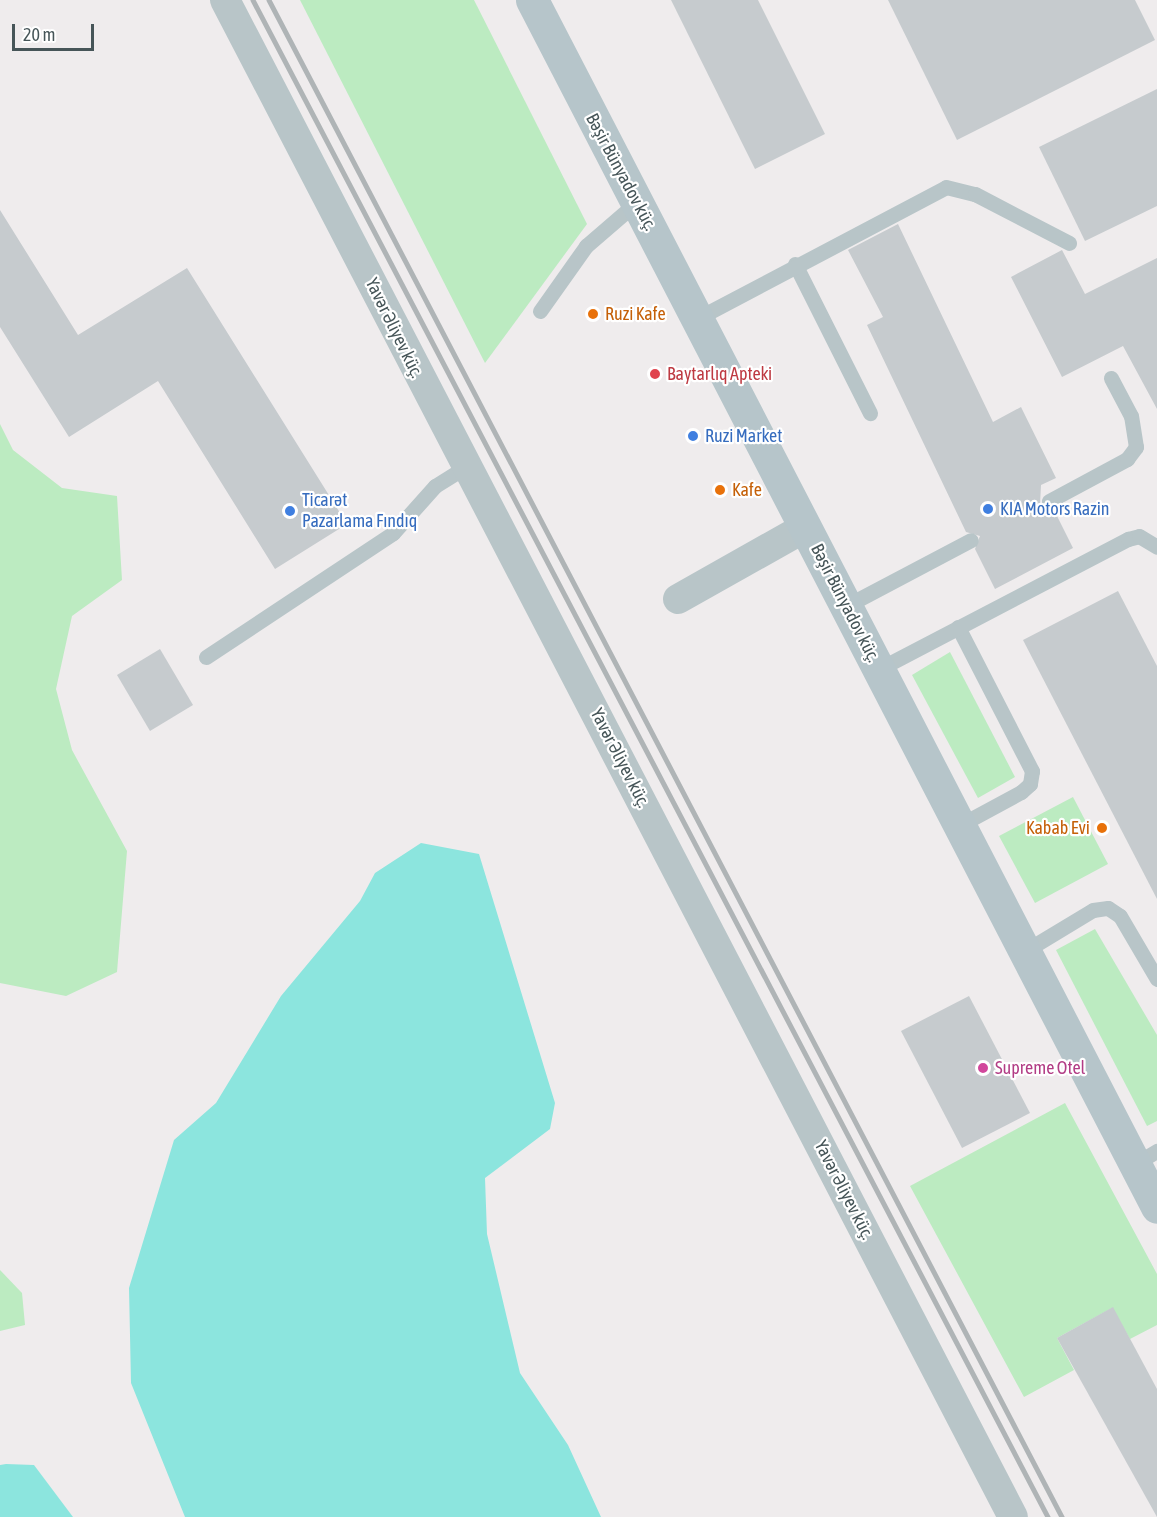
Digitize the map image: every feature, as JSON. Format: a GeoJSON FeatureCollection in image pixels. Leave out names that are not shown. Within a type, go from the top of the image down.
{"type":"FeatureCollection","features":[{"type":"Feature","properties":{"kind":"street","name":"Yavər Əliyev küç."},"geometry":{"type":"LineString","coordinates":[[225,0],[1013,1517]]}},
{"type":"Feature","properties":{"kind":"street","name":"Bəşir Bünyadov küç."},"geometry":{"type":"LineString","coordinates":[[532,0],[1025,951],[1146,1158],[1157,1207]]}},
{"type":"Feature","properties":{"kind":"street"},"geometry":{"type":"LineString","coordinates":[[678,599],[806,527]]}},
{"type":"Feature","properties":{"kind":"lane"},"geometry":{"type":"LineString","coordinates":[[698,318],[795,264],[946,187],[975,194],[1070,243]]}},
{"type":"Feature","properties":{"kind":"lane"},"geometry":{"type":"LineString","coordinates":[[540,311],[586,246],[637,202]]}},
{"type":"Feature","properties":{"kind":"lane"},"geometry":{"type":"LineString","coordinates":[[795,264],[870,413]]}},
{"type":"Feature","properties":{"kind":"lane"},"geometry":{"type":"LineString","coordinates":[[1049,501],[1127,459],[1136,447],[1131,416],[1111,378]]}},
{"type":"Feature","properties":{"kind":"lane"},"geometry":{"type":"LineString","coordinates":[[206,657],[393,533],[435,486],[467,466]]}},
{"type":"Feature","properties":{"kind":"lane"},"geometry":{"type":"LineString","coordinates":[[879,669],[1128,539],[1139,536],[1157,547]]}},
{"type":"Feature","properties":{"kind":"lane"},"geometry":{"type":"LineString","coordinates":[[846,606],[971,540]]}},
{"type":"Feature","properties":{"kind":"lane"},"geometry":{"type":"LineString","coordinates":[[958,627],[1032,771],[1030,784],[1021,792],[960,825]]}},
{"type":"Feature","properties":{"kind":"lane"},"geometry":{"type":"LineString","coordinates":[[1025,951],[1093,910],[1108,908],[1120,916],[1157,979]]}},
{"type":"Feature","properties":{"kind":"green space"},"geometry":{"type":"Polygon","coordinates":[[[300,0],[474,0],[587,224],[485,363],[300,0]]]}},
{"type":"Feature","properties":{"kind":"green space"},"geometry":{"type":"Polygon","coordinates":[[[0,424],[13,450],[62,488],[117,496],[122,580],[72,616],[56,689],[72,750],[127,851],[117,972],[66,996],[0,983],[0,424]]]}},
{"type":"Feature","properties":{"kind":"green space"},"geometry":{"type":"Polygon","coordinates":[[[950,652],[1015,777],[978,798],[912,675],[950,652]]]}},
{"type":"Feature","properties":{"kind":"green space"},"geometry":{"type":"Polygon","coordinates":[[[1073,797],[1108,864],[1035,903],[999,836],[1073,797]]]}},
{"type":"Feature","properties":{"kind":"green space"},"geometry":{"type":"Polygon","coordinates":[[[1095,929],[1157,1035],[1157,1121],[1147,1126],[1056,950],[1095,929]]]}},
{"type":"Feature","properties":{"kind":"green space"},"geometry":{"type":"Polygon","coordinates":[[[1065,1103],[1157,1274],[1157,1325],[1130,1339],[1112,1308],[1057,1338],[1074,1370],[1024,1397],[910,1186],[1065,1103]]]}},
{"type":"Feature","properties":{"kind":"green space"},"geometry":{"type":"Polygon","coordinates":[[[0,1270],[22,1293],[25,1325],[0,1331],[0,1270]]]}},
{"type":"Feature","properties":{"kind":"water"},"geometry":{"type":"Polygon","coordinates":[[[421,843],[479,854],[555,1103],[550,1129],[485,1178],[487,1234],[520,1373],[568,1445],[601,1517],[185,1517],[131,1383],[129,1288],[174,1140],[216,1103],[281,996],[360,901],[375,873],[421,843]]]}},
{"type":"Feature","properties":{"kind":"water"},"geometry":{"type":"Polygon","coordinates":[[[0,1465],[34,1465],[73,1517],[0,1517],[0,1465]]]}},
{"type":"Feature","properties":{"kind":"building"},"geometry":{"type":"Polygon","coordinates":[[[671,0],[758,0],[825,134],[755,169],[671,0]]]}},
{"type":"Feature","properties":{"kind":"building"},"geometry":{"type":"Polygon","coordinates":[[[888,0],[1135,0],[1155,40],[957,140],[888,0]]]}},
{"type":"Feature","properties":{"kind":"building"},"geometry":{"type":"Polygon","coordinates":[[[1157,89],[1157,206],[1085,241],[1039,147],[1157,89]]]}},
{"type":"Feature","properties":{"kind":"building"},"geometry":{"type":"Polygon","coordinates":[[[0,210],[78,335],[187,268],[347,524],[275,569],[158,381],[69,437],[0,327],[0,210]]]}},
{"type":"Feature","properties":{"kind":"building"},"geometry":{"type":"Polygon","coordinates":[[[898,224],[993,422],[1021,407],[1056,478],[1041,485],[1040,505],[1054,510],[1073,548],[995,589],[975,549],[980,536],[966,532],[867,325],[883,317],[848,250],[898,224]]]}},
{"type":"Feature","properties":{"kind":"building"},"geometry":{"type":"Polygon","coordinates":[[[1062,250],[1085,294],[1157,258],[1157,409],[1123,346],[1062,377],[1011,277],[1062,250]]]}},
{"type":"Feature","properties":{"kind":"building"},"geometry":{"type":"Polygon","coordinates":[[[1118,591],[1157,666],[1157,899],[1023,640],[1118,591]]]}},
{"type":"Feature","properties":{"kind":"building"},"geometry":{"type":"Polygon","coordinates":[[[160,649],[193,705],[150,731],[117,675],[160,649]]]}},
{"type":"Feature","properties":{"kind":"building"},"geometry":{"type":"Polygon","coordinates":[[[969,996],[1030,1113],[962,1148],[901,1031],[969,996]]]}},
{"type":"Feature","properties":{"kind":"building"},"geometry":{"type":"Polygon","coordinates":[[[1113,1307],[1157,1389],[1157,1517],[1057,1338],[1113,1307]]]}},
{"type":"Feature","properties":{"kind":"railway"},"geometry":{"type":"LineString","coordinates":[[253,0],[1048,1517]]}},
{"type":"Feature","properties":{"kind":"railway"},"geometry":{"type":"LineString","coordinates":[[269,0],[1062,1517]]}},
{"type":"Feature","properties":{"kind":"place","name":"Ruzi Kafe"},"geometry":{"type":"Point","coordinates":[593,314]}},
{"type":"Feature","properties":{"kind":"place","name":"Baytarlıq Apteki"},"geometry":{"type":"Point","coordinates":[655,374]}},
{"type":"Feature","properties":{"kind":"place","name":"Ruzi Market"},"geometry":{"type":"Point","coordinates":[693,436]}},
{"type":"Feature","properties":{"kind":"place","name":"Kafe"},"geometry":{"type":"Point","coordinates":[720,490]}},
{"type":"Feature","properties":{"kind":"place","name":"KIA Motors Razin"},"geometry":{"type":"Point","coordinates":[988,509]}},
{"type":"Feature","properties":{"kind":"place","name":"Ticarət Pazarlama Fındıq"},"geometry":{"type":"Point","coordinates":[290,511]}},
{"type":"Feature","properties":{"kind":"place","name":"Kabab Evi"},"geometry":{"type":"Point","coordinates":[1102,828]}},
{"type":"Feature","properties":{"kind":"place","name":"Supreme Otel"},"geometry":{"type":"Point","coordinates":[983,1068]}}]}
